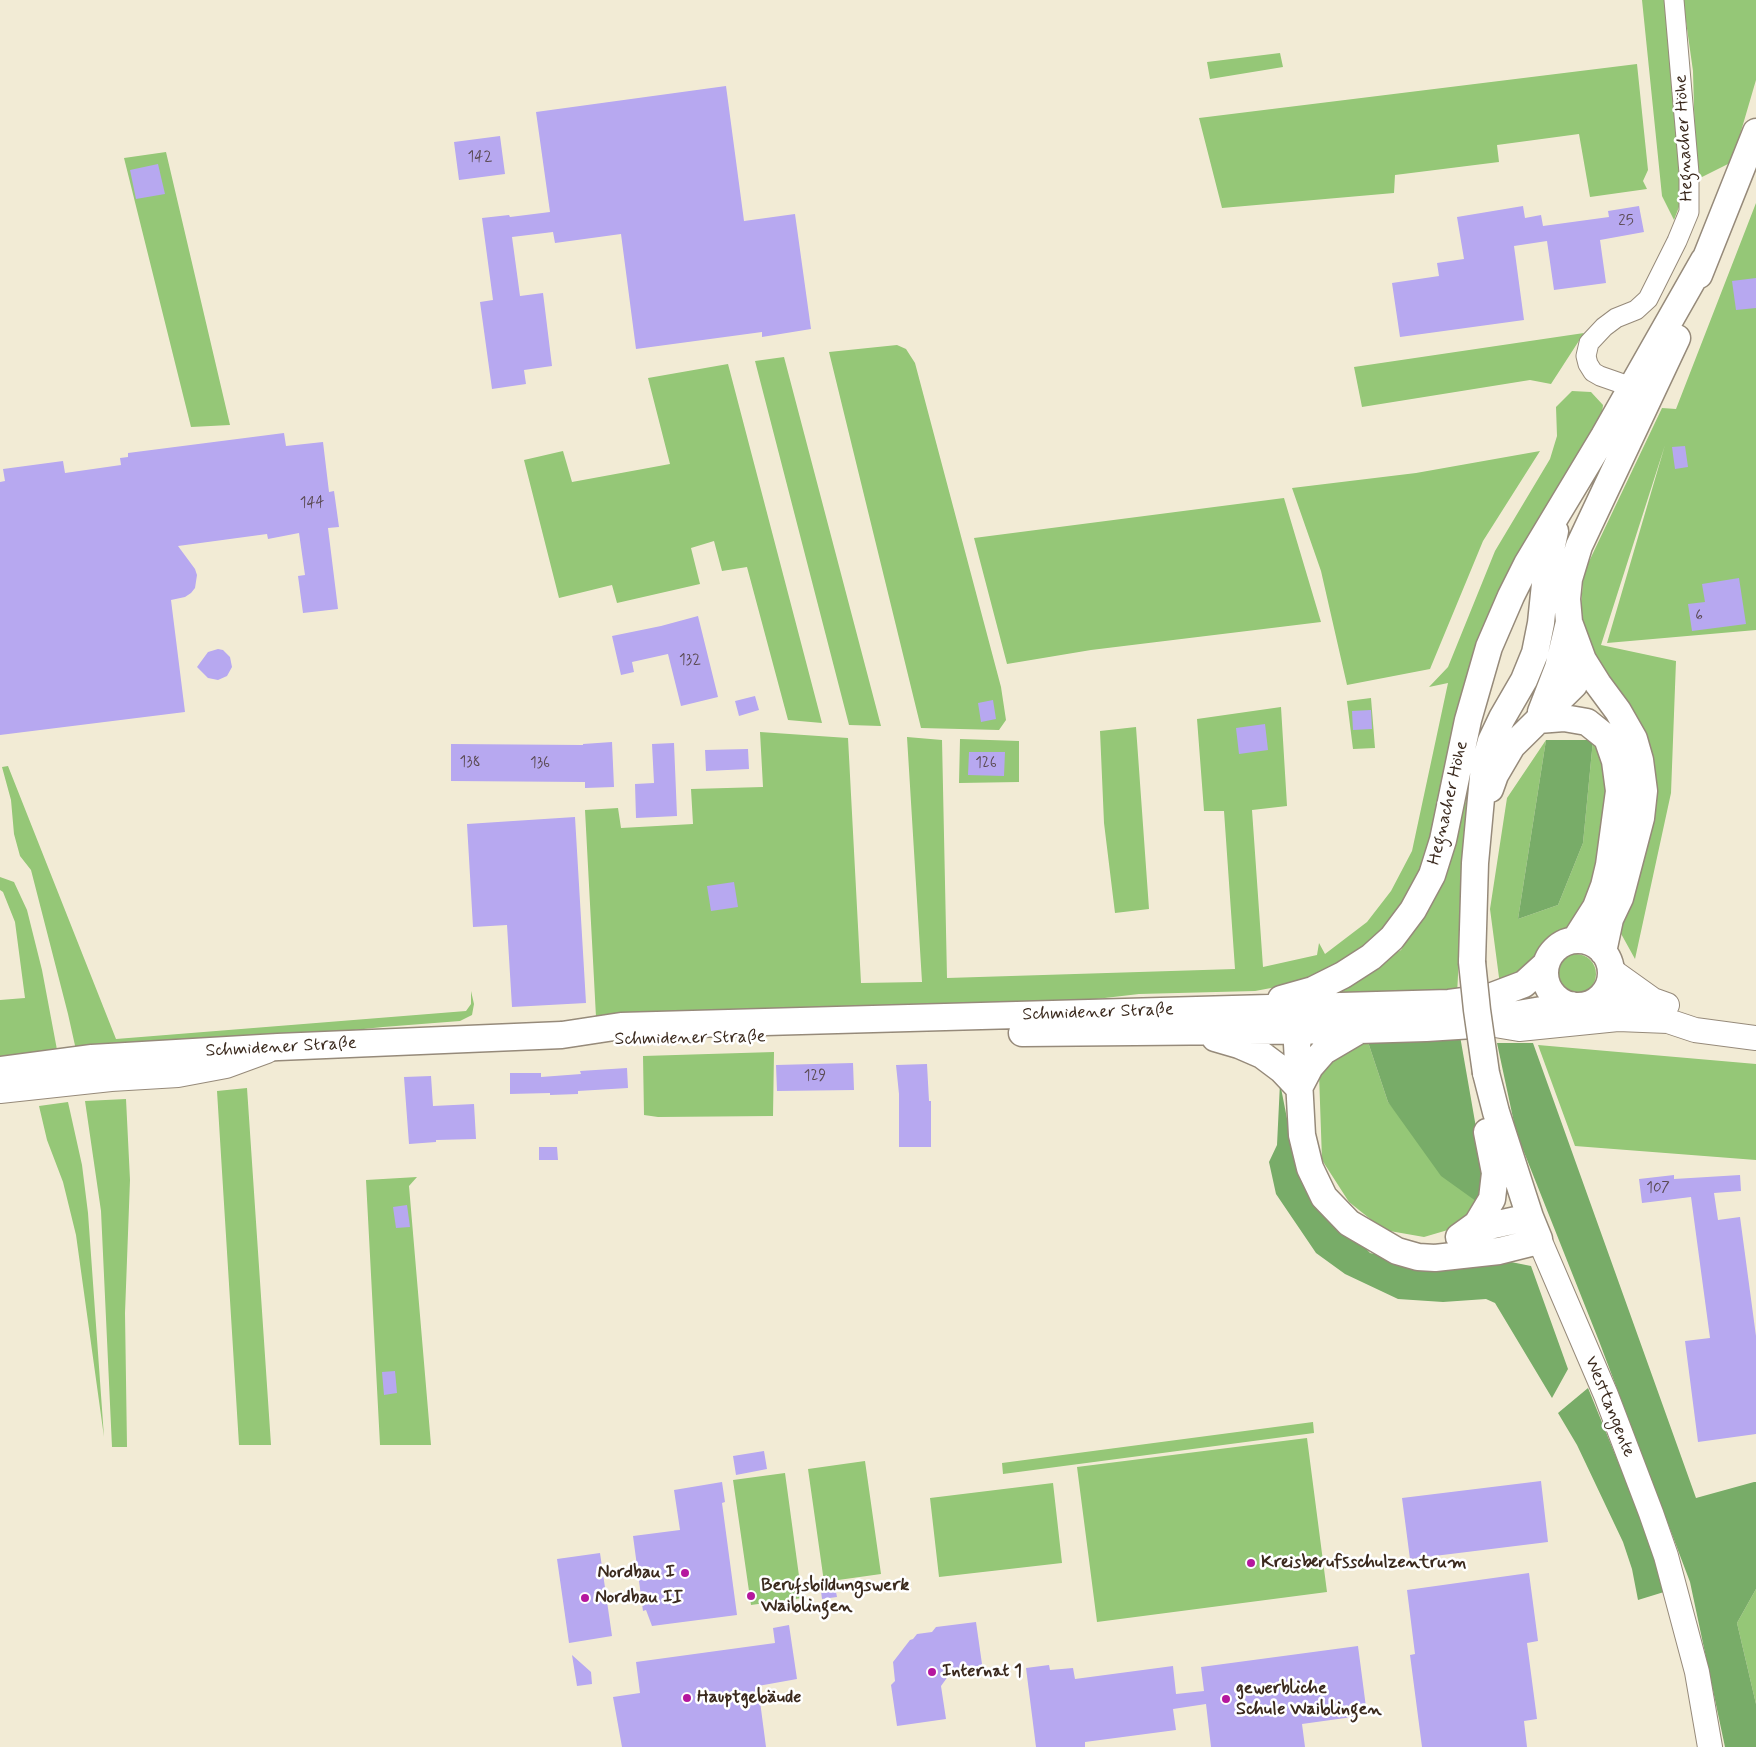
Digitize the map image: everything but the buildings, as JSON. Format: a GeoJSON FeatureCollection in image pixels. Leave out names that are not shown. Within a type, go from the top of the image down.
{"type":"FeatureCollection","features":[{"type":"Feature","properties":{"kind":"main road","name":"Hegnacher Höhe"},"geometry":{"type":"LineString","coordinates":[[1538,720],[1558,668],[1569,622],[1569,579],[1579,546],[1642,391],[1704,260],[1756,132]]}},
{"type":"Feature","properties":{"kind":"main road","name":"Hegnacher Höhe"},"geometry":{"type":"LineString","coordinates":[[1245,1010],[1312,990],[1343,975],[1371,957],[1392,938],[1413,910],[1432,875],[1443,840],[1468,720],[1489,647],[1511,596],[1527,564],[1560,510],[1642,391]]}},
{"type":"Feature","properties":{"kind":"main road","name":"Hegnacher Höhe"},"geometry":{"type":"LineString","coordinates":[[1487,1078],[1472,962],[1475,863],[1484,766],[1491,741],[1524,680],[1535,653],[1541,622],[1546,574],[1560,510]]}},
{"type":"Feature","properties":{"kind":"main road","name":"Hegnacher Höhe"},"geometry":{"type":"LineString","coordinates":[[1569,622],[1583,660],[1618,711],[1634,739],[1640,760],[1644,791],[1641,818],[1620,898],[1610,919],[1607,961]]}},
{"type":"Feature","properties":{"kind":"main road","name":"Hegnacher Höhe"},"geometry":{"type":"LineString","coordinates":[[1480,814],[1495,775],[1512,746],[1574,685],[1583,660]]}},
{"type":"Feature","properties":{"kind":"main road"},"geometry":{"type":"LineString","coordinates":[[1538,720],[1564,718],[1587,722],[1607,738],[1615,761],[1619,791],[1609,865],[1596,907],[1575,940]]}},
{"type":"Feature","properties":{"kind":"main road"},"geometry":{"type":"LineString","coordinates":[[1586,940],[1595,945],[1607,961],[1608,985],[1599,998],[1591,1003],[1581,1006],[1571,1005],[1557,998],[1547,985],[1546,964],[1550,955],[1557,947],[1566,942],[1586,940]]}},
{"type":"Feature","properties":{"kind":"main road","name":"Schmidener Straße"},"geometry":{"type":"LineString","coordinates":[[877,1027],[1245,1010],[1449,1003],[1487,998],[1524,984],[1546,964]]}},
{"type":"Feature","properties":{"kind":"main road","name":"Schmidener Straße"},"geometry":{"type":"LineString","coordinates":[[0,1070],[92,1058],[278,1047],[562,1036],[622,1026],[877,1027],[1192,1032],[1359,1030],[1489,1024],[1512,1015],[1571,1005]]}},
{"type":"Feature","properties":{"kind":"main road"},"geometry":{"type":"LineString","coordinates":[[1320,1007],[1301,1030],[1297,1044],[1302,1135],[1310,1168],[1324,1197],[1349,1223],[1374,1239],[1397,1251],[1418,1257],[1435,1258],[1499,1251],[1531,1243],[1535,1228],[1489,1226],[1444,1242],[1427,1245],[1404,1245],[1374,1239]]}},
{"type":"Feature","properties":{"kind":"main road"},"geometry":{"type":"LineString","coordinates":[[1299,1088],[1310,1067],[1324,1050],[1359,1030]]}},
{"type":"Feature","properties":{"kind":"main road","name":"Schmidener Straße"},"geometry":{"type":"LineString","coordinates":[[1192,1032],[1239,1045],[1262,1056],[1282,1070],[1299,1088]]}},
{"type":"Feature","properties":{"kind":"main road"},"geometry":{"type":"LineString","coordinates":[[1459,1237],[1477,1224],[1492,1198],[1495,1173],[1484,1118],[1487,1078]]}},
{"type":"Feature","properties":{"kind":"main road","name":"Westtangente"},"geometry":{"type":"LineString","coordinates":[[1487,1078],[1496,1112],[1535,1228]]}},
{"type":"Feature","properties":{"kind":"street","name":"Hegnacher Höhe"},"geometry":{"type":"LineString","coordinates":[[1642,391],[1593,372],[1586,356],[1589,343],[1604,327],[1616,318],[1636,310],[1648,299],[1677,241],[1689,212],[1690,173],[1674,0]]}},
{"type":"Feature","properties":{"kind":"street"},"geometry":{"type":"LineString","coordinates":[[1607,961],[1653,1000],[1677,1009],[1756,1025]]}},
{"type":"Feature","properties":{"kind":"street","name":"Schmidener Straße"},"geometry":{"type":"LineString","coordinates":[[1599,998],[1628,1003],[1668,1021],[1695,1030],[1756,1038]]}},
{"type":"Feature","properties":{"kind":"street","name":"Schmidener Straße"},"geometry":{"type":"LineString","coordinates":[[1489,1024],[1520,1029],[1618,1019],[1668,1021]]}},
{"type":"Feature","properties":{"kind":"street"},"geometry":{"type":"LineString","coordinates":[[0,1092],[178,1075],[226,1066],[278,1047]]}},
{"type":"Feature","properties":{"kind":"street","name":"Westtangente"},"geometry":{"type":"LineString","coordinates":[[1535,1228],[1606,1395],[1663,1547],[1697,1672],[1710,1747]]}},
{"type":"Feature","properties":{"kind":"green space"},"geometry":{"type":"Polygon","coordinates":[[[1642,0],[1666,0],[1682,199],[1674,220],[1662,196],[1642,0]]]}},
{"type":"Feature","properties":{"kind":"green space"},"geometry":{"type":"Polygon","coordinates":[[[1683,0],[1756,0],[1756,80],[1732,162],[1696,180],[1693,71],[1683,0]]]}},
{"type":"Feature","properties":{"kind":"green space"},"geometry":{"type":"Polygon","coordinates":[[[1280,53],[1283,67],[1210,79],[1207,62],[1280,53]]]}},
{"type":"Feature","properties":{"kind":"green space"},"geometry":{"type":"Polygon","coordinates":[[[1637,64],[1648,170],[1643,181],[1647,189],[1590,197],[1579,134],[1497,145],[1499,162],[1395,175],[1394,193],[1222,208],[1199,118],[1637,64]]]}},
{"type":"Feature","properties":{"kind":"green space"},"geometry":{"type":"Polygon","coordinates":[[[166,152],[230,425],[191,427],[124,158],[166,152]]]}},
{"type":"Feature","properties":{"kind":"green space"},"geometry":{"type":"Polygon","coordinates":[[[1756,203],[1756,630],[1607,643],[1665,445],[1601,645],[1676,661],[1671,793],[1635,959],[1619,930],[1652,809],[1584,632],[1581,604],[1584,572],[1662,408],[1676,409],[1756,203]]]}},
{"type":"Feature","properties":{"kind":"green space"},"geometry":{"type":"Polygon","coordinates":[[[1584,333],[1551,384],[1530,380],[1362,407],[1354,367],[1584,333]]]}},
{"type":"Feature","properties":{"kind":"green space"},"geometry":{"type":"Polygon","coordinates":[[[897,345],[906,349],[915,363],[1001,687],[1006,720],[999,730],[921,728],[829,352],[897,345]]]}},
{"type":"Feature","properties":{"kind":"green space"},"geometry":{"type":"Polygon","coordinates":[[[784,357],[881,726],[849,725],[755,361],[784,357]]]}},
{"type":"Feature","properties":{"kind":"green space"},"geometry":{"type":"Polygon","coordinates":[[[728,364],[822,723],[788,720],[747,567],[722,571],[714,541],[691,548],[700,584],[617,603],[612,585],[559,598],[524,460],[563,451],[572,482],[670,464],[648,378],[728,364]]]}},
{"type":"Feature","properties":{"kind":"green space"},"geometry":{"type":"Polygon","coordinates":[[[1572,391],[1591,392],[1603,405],[1601,422],[1523,553],[1420,882],[1376,940],[1338,968],[1303,982],[1255,991],[1139,994],[1079,1001],[596,1017],[585,810],[618,808],[621,828],[693,824],[691,789],[763,787],[760,732],[848,738],[861,983],[922,982],[907,737],[942,740],[947,978],[1235,969],[1224,811],[1204,811],[1197,719],[1281,707],[1287,806],[1252,810],[1263,967],[1317,955],[1319,943],[1325,954],[1367,922],[1391,891],[1412,851],[1448,683],[1429,687],[1448,667],[1495,551],[1550,459],[1557,436],[1556,407],[1572,391]]]}},
{"type":"Feature","properties":{"kind":"green space"},"geometry":{"type":"Polygon","coordinates":[[[1540,451],[1483,541],[1430,669],[1347,685],[1321,571],[1292,488],[1416,473],[1540,451]]]}},
{"type":"Feature","properties":{"kind":"green space"},"geometry":{"type":"Polygon","coordinates":[[[1284,498],[1321,622],[1091,650],[1007,664],[974,538],[1284,498]]]}},
{"type":"Feature","properties":{"kind":"green space"},"geometry":{"type":"Polygon","coordinates":[[[1371,698],[1375,748],[1353,749],[1347,701],[1371,698]]]}},
{"type":"Feature","properties":{"kind":"green space"},"geometry":{"type":"Polygon","coordinates":[[[1136,727],[1149,909],[1115,913],[1104,823],[1100,731],[1136,727]]]}},
{"type":"Feature","properties":{"kind":"green space"},"geometry":{"type":"Polygon","coordinates":[[[960,739],[1019,741],[1019,782],[959,783],[960,739]]]}},
{"type":"Feature","properties":{"kind":"green space"},"geometry":{"type":"Polygon","coordinates":[[[1546,740],[1518,919],[1558,905],[1583,843],[1593,740],[1602,749],[1610,806],[1588,907],[1572,929],[1551,939],[1530,967],[1500,985],[1490,909],[1507,798],[1546,740]]]}},
{"type":"Feature","properties":{"kind":"green space"},"geometry":{"type":"Polygon","coordinates":[[[1546,740],[1593,740],[1583,843],[1558,905],[1518,919],[1546,740]]]}},
{"type":"Feature","properties":{"kind":"green space"},"geometry":{"type":"Polygon","coordinates":[[[8,766],[116,1039],[466,1011],[471,1004],[471,991],[474,1004],[472,1015],[460,1021],[306,1035],[76,1050],[31,870],[20,856],[14,834],[11,800],[2,767],[8,766]]]}},
{"type":"Feature","properties":{"kind":"green space"},"geometry":{"type":"Polygon","coordinates":[[[1467,796],[1457,995],[1314,999],[1401,950],[1444,881],[1467,796]]]}},
{"type":"Feature","properties":{"kind":"green space"},"geometry":{"type":"Polygon","coordinates":[[[0,877],[14,882],[27,910],[42,970],[58,1055],[0,1062],[0,1000],[25,998],[15,922],[3,892],[0,890],[0,877]]]}},
{"type":"Feature","properties":{"kind":"green space"},"geometry":{"type":"Polygon","coordinates":[[[1580,954],[1587,957],[1593,963],[1596,974],[1595,982],[1587,991],[1580,994],[1572,994],[1565,991],[1557,982],[1556,970],[1559,963],[1568,955],[1580,954]]]}},
{"type":"Feature","properties":{"kind":"green space"},"geometry":{"type":"Polygon","coordinates":[[[1460,1036],[1485,1179],[1480,1204],[1441,1176],[1388,1102],[1368,1042],[1460,1036]]]}},
{"type":"Feature","properties":{"kind":"green space"},"geometry":{"type":"Polygon","coordinates":[[[1368,1042],[1388,1102],[1480,1204],[1458,1227],[1424,1237],[1384,1230],[1349,1202],[1322,1160],[1319,1074],[1336,1052],[1368,1042]]]}},
{"type":"Feature","properties":{"kind":"green space"},"geometry":{"type":"Polygon","coordinates":[[[1497,1043],[1533,1043],[1696,1498],[1756,1482],[1756,1589],[1737,1623],[1756,1704],[1756,1747],[1725,1747],[1690,1582],[1599,1341],[1516,1132],[1497,1043]]]}},
{"type":"Feature","properties":{"kind":"green space"},"geometry":{"type":"Polygon","coordinates":[[[1538,1045],[1756,1064],[1756,1160],[1575,1146],[1538,1045]]]}},
{"type":"Feature","properties":{"kind":"green space"},"geometry":{"type":"Polygon","coordinates":[[[774,1052],[773,1116],[658,1117],[644,1115],[643,1056],[774,1052]]]}},
{"type":"Feature","properties":{"kind":"green space"},"geometry":{"type":"Polygon","coordinates":[[[1280,1083],[1292,1144],[1311,1191],[1370,1253],[1439,1268],[1496,1259],[1531,1266],[1568,1369],[1552,1398],[1495,1303],[1486,1299],[1443,1302],[1398,1299],[1345,1274],[1316,1253],[1276,1194],[1269,1162],[1277,1145],[1280,1083]]]}},
{"type":"Feature","properties":{"kind":"green space"},"geometry":{"type":"Polygon","coordinates":[[[247,1088],[271,1445],[239,1445],[217,1091],[247,1088]]]}},
{"type":"Feature","properties":{"kind":"green space"},"geometry":{"type":"Polygon","coordinates":[[[126,1099],[130,1180],[125,1313],[127,1447],[112,1447],[101,1211],[85,1101],[126,1099]]]}},
{"type":"Feature","properties":{"kind":"green space"},"geometry":{"type":"Polygon","coordinates":[[[68,1102],[82,1165],[88,1213],[104,1437],[76,1235],[63,1182],[47,1140],[39,1106],[68,1102]]]}},
{"type":"Feature","properties":{"kind":"green space"},"geometry":{"type":"Polygon","coordinates":[[[417,1177],[409,1186],[431,1445],[380,1445],[366,1180],[417,1177]]]}},
{"type":"Feature","properties":{"kind":"green space"},"geometry":{"type":"Polygon","coordinates":[[[1588,1388],[1643,1523],[1664,1592],[1638,1600],[1632,1569],[1623,1542],[1577,1445],[1558,1413],[1588,1388]]]}},
{"type":"Feature","properties":{"kind":"green space"},"geometry":{"type":"Polygon","coordinates":[[[1313,1422],[1314,1433],[1003,1474],[1002,1463],[1313,1422]]]}},
{"type":"Feature","properties":{"kind":"green space"},"geometry":{"type":"Polygon","coordinates":[[[1307,1438],[1327,1592],[1097,1622],[1077,1467],[1307,1438]]]}},
{"type":"Feature","properties":{"kind":"green space"},"geometry":{"type":"Polygon","coordinates":[[[865,1461],[881,1574],[824,1582],[808,1469],[865,1461]]]}},
{"type":"Feature","properties":{"kind":"green space"},"geometry":{"type":"Polygon","coordinates":[[[785,1473],[802,1598],[751,1605],[733,1480],[785,1473]]]}},
{"type":"Feature","properties":{"kind":"green space"},"geometry":{"type":"Polygon","coordinates":[[[1053,1483],[1062,1563],[939,1577],[930,1498],[1053,1483]]]}},
{"type":"Feature","properties":{"kind":"green space"},"geometry":{"type":"Polygon","coordinates":[[[1756,1589],[1756,1704],[1737,1623],[1756,1589]]]}},
{"type":"Feature","properties":{"kind":"place","name":"Kreisberufsschulzentrum"},"geometry":{"type":"Point","coordinates":[1251,1563]}},
{"type":"Feature","properties":{"kind":"place","name":"Nordbau I"},"geometry":{"type":"Point","coordinates":[685,1573]}},
{"type":"Feature","properties":{"kind":"place","name":"Berufsbildungswerk Waiblingen"},"geometry":{"type":"Point","coordinates":[751,1596]}},
{"type":"Feature","properties":{"kind":"place","name":"Nordbau II"},"geometry":{"type":"Point","coordinates":[585,1598]}},
{"type":"Feature","properties":{"kind":"place","name":"Internat 1"},"geometry":{"type":"Point","coordinates":[932,1672]}},
{"type":"Feature","properties":{"kind":"place","name":"Hauptgebäude"},"geometry":{"type":"Point","coordinates":[687,1698]}},
{"type":"Feature","properties":{"kind":"place","name":"gewerbliche Schule Waiblingen"},"geometry":{"type":"Point","coordinates":[1226,1699]}}]}
